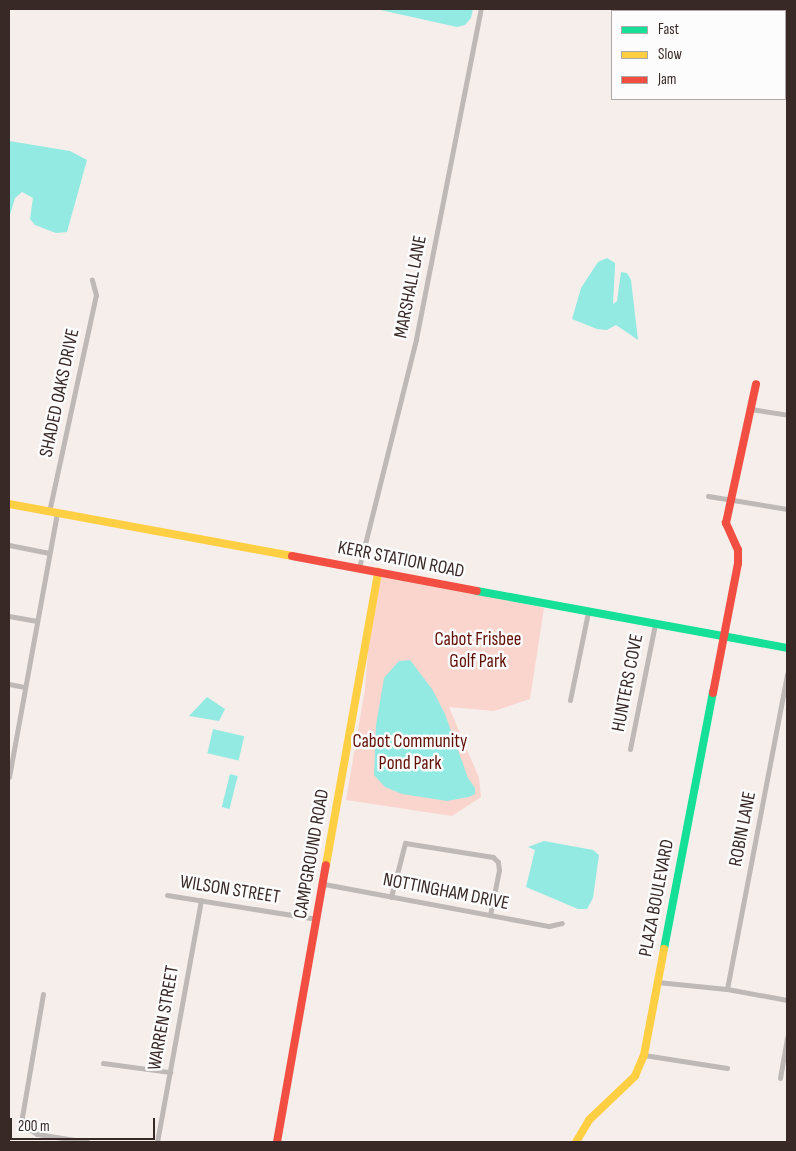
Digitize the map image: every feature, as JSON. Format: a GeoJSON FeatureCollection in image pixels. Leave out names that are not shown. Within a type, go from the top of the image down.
{"type":"FeatureCollection","features":[{"type":"Feature","properties":{"kind":"street","name":"MARSHALL LANE"},"geometry":{"type":"LineString","coordinates":[[359,568],[416,339],[481,9]]}},
{"type":"Feature","properties":{"kind":"street","name":"SHADED OAKS DRIVE"},"geometry":{"type":"LineString","coordinates":[[9,776],[49,552],[53,512],[96,295],[92,280]]}},
{"type":"Feature","properties":{"kind":"street","name":"PLAZA BOULEVARD"},"geometry":{"type":"LineString","coordinates":[[576,1142],[588,1120],[635,1076],[644,1055],[739,556],[727,531],[731,499],[756,384]]}},
{"type":"Feature","properties":{"kind":"street"},"geometry":{"type":"LineString","coordinates":[[751,409],[787,415]]}},
{"type":"Feature","properties":{"kind":"street"},"geometry":{"type":"LineString","coordinates":[[708,496],[787,509]]}},
{"type":"Feature","properties":{"kind":"street","name":"KERR STATION ROAD"},"geometry":{"type":"LineString","coordinates":[[9,504],[787,648]]}},
{"type":"Feature","properties":{"kind":"street"},"geometry":{"type":"LineString","coordinates":[[9,545],[49,552]]}},
{"type":"Feature","properties":{"kind":"street","name":"CAMPGROUND ROAD"},"geometry":{"type":"LineString","coordinates":[[277,1142],[378,572]]}},
{"type":"Feature","properties":{"kind":"street"},"geometry":{"type":"LineString","coordinates":[[570,700],[588,612]]}},
{"type":"Feature","properties":{"kind":"street"},"geometry":{"type":"LineString","coordinates":[[9,616],[36,621]]}},
{"type":"Feature","properties":{"kind":"street","name":"HUNTERS COVE"},"geometry":{"type":"LineString","coordinates":[[630,749],[655,624]]}},
{"type":"Feature","properties":{"kind":"street","name":"ROBIN LANE"},"geometry":{"type":"LineString","coordinates":[[728,989],[787,674]]}},
{"type":"Feature","properties":{"kind":"street"},"geometry":{"type":"LineString","coordinates":[[9,684],[24,687]]}},
{"type":"Feature","properties":{"kind":"street"},"geometry":{"type":"LineString","coordinates":[[391,896],[405,843],[493,857],[498,862],[499,870],[490,915]]}},
{"type":"Feature","properties":{"kind":"street","name":"NOTTINGHAM DRIVE"},"geometry":{"type":"LineString","coordinates":[[324,884],[549,926],[562,924]]}},
{"type":"Feature","properties":{"kind":"street","name":"WILSON STREET"},"geometry":{"type":"LineString","coordinates":[[167,895],[317,919]]}},
{"type":"Feature","properties":{"kind":"street","name":"WARREN STREET"},"geometry":{"type":"LineString","coordinates":[[158,1142],[201,900]]}},
{"type":"Feature","properties":{"kind":"street"},"geometry":{"type":"LineString","coordinates":[[657,982],[728,989],[787,1000]]}},
{"type":"Feature","properties":{"kind":"street"},"geometry":{"type":"LineString","coordinates":[[43,994],[21,1123],[37,1134],[87,1142]]}},
{"type":"Feature","properties":{"kind":"street"},"geometry":{"type":"LineString","coordinates":[[780,1078],[787,1038]]}},
{"type":"Feature","properties":{"kind":"street"},"geometry":{"type":"LineString","coordinates":[[644,1055],[727,1068]]}},
{"type":"Feature","properties":{"kind":"street"},"geometry":{"type":"LineString","coordinates":[[103,1063],[170,1072]]}},
{"type":"Feature","properties":{"kind":"green space"},"geometry":{"type":"Polygon","coordinates":[[[732,9],[787,9],[787,56],[786,10],[732,9]]]}},
{"type":"Feature","properties":{"kind":"green space"},"geometry":{"type":"Polygon","coordinates":[[[378,572],[544,608],[530,699],[494,711],[449,707],[479,778],[481,797],[452,816],[346,800],[365,689],[370,623],[378,572]]]}},
{"type":"Feature","properties":{"kind":"water"},"geometry":{"type":"Polygon","coordinates":[[[376,9],[473,9],[471,18],[465,25],[457,27],[376,9]]]}},
{"type":"Feature","properties":{"kind":"water"},"geometry":{"type":"Polygon","coordinates":[[[620,9],[692,10],[626,10],[620,9]]]}},
{"type":"Feature","properties":{"kind":"water"},"geometry":{"type":"Polygon","coordinates":[[[9,141],[70,151],[87,160],[67,232],[56,233],[35,225],[30,219],[33,198],[22,192],[15,198],[9,218],[9,141]]]}},
{"type":"Feature","properties":{"kind":"water"},"geometry":{"type":"Polygon","coordinates":[[[607,258],[615,263],[613,304],[617,301],[621,272],[627,273],[631,280],[638,340],[616,325],[607,330],[597,329],[572,319],[581,288],[598,262],[607,258]]]}},
{"type":"Feature","properties":{"kind":"water"},"geometry":{"type":"Polygon","coordinates":[[[410,660],[432,689],[445,714],[468,778],[475,788],[475,794],[469,797],[447,801],[402,794],[385,787],[374,775],[376,725],[384,678],[399,661],[410,660]]]}},
{"type":"Feature","properties":{"kind":"water"},"geometry":{"type":"Polygon","coordinates":[[[207,697],[225,709],[219,721],[189,716],[207,697]]]}},
{"type":"Feature","properties":{"kind":"water"},"geometry":{"type":"Polygon","coordinates":[[[213,729],[244,736],[239,761],[207,753],[213,729]]]}},
{"type":"Feature","properties":{"kind":"water"},"geometry":{"type":"Polygon","coordinates":[[[230,774],[238,776],[230,809],[222,807],[230,774]]]}},
{"type":"Feature","properties":{"kind":"water"},"geometry":{"type":"Polygon","coordinates":[[[544,841],[593,850],[599,855],[593,898],[587,909],[578,909],[526,887],[535,850],[528,847],[544,841]]]}},
{"type":"Feature","properties":{"kind":"traffic: fast"},"geometry":{"type":"LineString","coordinates":[[477,591],[787,648]]}},
{"type":"Feature","properties":{"kind":"traffic: fast"},"geometry":{"type":"LineString","coordinates":[[664,949],[713,693]]}},
{"type":"Feature","properties":{"kind":"traffic: slow"},"geometry":{"type":"LineString","coordinates":[[9,504],[292,556]]}},
{"type":"Feature","properties":{"kind":"traffic: slow"},"geometry":{"type":"LineString","coordinates":[[326,865],[378,572]]}},
{"type":"Feature","properties":{"kind":"traffic: slow"},"geometry":{"type":"LineString","coordinates":[[576,1142],[589,1120],[635,1076],[644,1055],[664,949]]}},
{"type":"Feature","properties":{"kind":"traffic: jam"},"geometry":{"type":"LineString","coordinates":[[713,693],[738,563],[738,550],[726,523],[756,384]]}},
{"type":"Feature","properties":{"kind":"traffic: jam"},"geometry":{"type":"LineString","coordinates":[[292,556],[477,591]]}},
{"type":"Feature","properties":{"kind":"traffic: jam"},"geometry":{"type":"LineString","coordinates":[[277,1142],[326,865]]}},
{"type":"Feature","properties":{"kind":"park label","name":"Cabot Frisbee Golf Park"},"geometry":{"type":"Point","coordinates":[478,651]}},
{"type":"Feature","properties":{"kind":"park label","name":"Cabot Community Pond Park"},"geometry":{"type":"Point","coordinates":[410,753]}}]}
